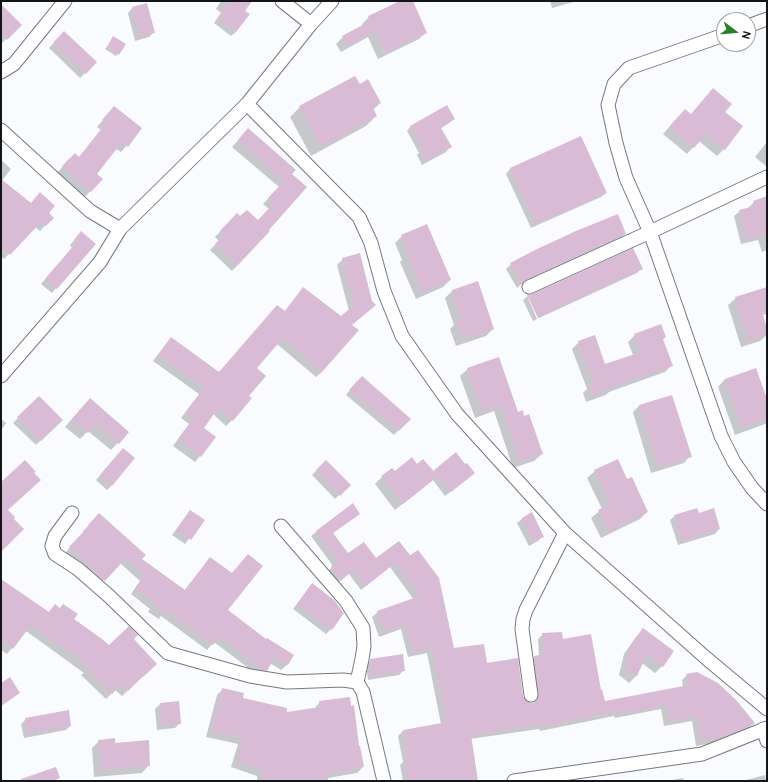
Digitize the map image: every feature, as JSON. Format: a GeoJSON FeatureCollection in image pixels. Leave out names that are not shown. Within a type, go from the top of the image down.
{"type":"FeatureCollection","features":[{"type":"Feature","properties":{"kind":"street"},"geometry":{"type":"LineString","coordinates":[[1,72],[14,64],[65,1]]}},
{"type":"Feature","properties":{"kind":"street"},"geometry":{"type":"LineString","coordinates":[[282,1],[311,24]]}},
{"type":"Feature","properties":{"kind":"street"},"geometry":{"type":"LineString","coordinates":[[1,376],[100,262],[120,229],[247,104],[311,24],[332,1]]}},
{"type":"Feature","properties":{"kind":"street"},"geometry":{"type":"LineString","coordinates":[[756,23],[767,19]]}},
{"type":"Feature","properties":{"kind":"street"},"geometry":{"type":"LineString","coordinates":[[716,38],[629,68],[614,84],[608,105],[616,143],[626,178],[650,232],[721,436],[734,462],[752,488],[767,504]]}},
{"type":"Feature","properties":{"kind":"street"},"geometry":{"type":"LineString","coordinates":[[247,104],[359,217],[371,243],[384,291],[402,336],[457,414],[565,533],[706,658],[767,709]]}},
{"type":"Feature","properties":{"kind":"street"},"geometry":{"type":"LineString","coordinates":[[1,130],[90,211],[120,229]]}},
{"type":"Feature","properties":{"kind":"street"},"geometry":{"type":"LineString","coordinates":[[529,287],[767,177]]}},
{"type":"Feature","properties":{"kind":"street"},"geometry":{"type":"LineString","coordinates":[[72,512],[55,536],[52,546],[55,554],[78,569],[109,596],[168,653],[250,676],[287,682],[343,680],[356,682],[363,692],[384,781]]}},
{"type":"Feature","properties":{"kind":"street"},"geometry":{"type":"LineString","coordinates":[[281,526],[346,601],[363,628],[364,646],[356,682]]}},
{"type":"Feature","properties":{"kind":"street"},"geometry":{"type":"LineString","coordinates":[[531,695],[522,629],[523,620],[526,610],[565,533]]}},
{"type":"Feature","properties":{"kind":"street"},"geometry":{"type":"LineString","coordinates":[[514,781],[702,754],[766,733]]}},
{"type":"Feature","properties":{"kind":"building"},"geometry":{"type":"Polygon","coordinates":[[[230,1],[252,1],[245,11],[250,14],[236,32],[218,18],[230,1]]]}},
{"type":"Feature","properties":{"kind":"building"},"geometry":{"type":"Polygon","coordinates":[[[400,1],[413,1],[427,33],[385,53],[375,31],[348,46],[342,36],[370,21],[368,16],[400,1]]]}},
{"type":"Feature","properties":{"kind":"building"},"geometry":{"type":"Polygon","coordinates":[[[147,3],[155,33],[140,36],[132,7],[147,3]]]}},
{"type":"Feature","properties":{"kind":"building"},"geometry":{"type":"Polygon","coordinates":[[[1,4],[22,25],[7,40],[1,33],[1,4]]]}},
{"type":"Feature","properties":{"kind":"building"},"geometry":{"type":"Polygon","coordinates":[[[64,31],[97,62],[86,74],[53,43],[64,31]]]}},
{"type":"Feature","properties":{"kind":"building"},"geometry":{"type":"Polygon","coordinates":[[[113,36],[126,44],[119,55],[107,47],[113,36]]]}},
{"type":"Feature","properties":{"kind":"building"},"geometry":{"type":"Polygon","coordinates":[[[355,76],[360,84],[368,79],[381,103],[373,108],[377,116],[321,147],[299,106],[355,76]]]}},
{"type":"Feature","properties":{"kind":"building"},"geometry":{"type":"Polygon","coordinates":[[[713,88],[732,104],[725,112],[743,126],[725,150],[706,134],[694,148],[669,127],[685,109],[691,114],[713,88]]]}},
{"type":"Feature","properties":{"kind":"building"},"geometry":{"type":"Polygon","coordinates":[[[447,105],[455,119],[441,128],[452,147],[426,161],[420,150],[423,148],[410,126],[447,105]]]}},
{"type":"Feature","properties":{"kind":"building"},"geometry":{"type":"Polygon","coordinates":[[[114,106],[142,128],[128,147],[122,142],[97,174],[103,179],[91,192],[62,166],[75,153],[79,157],[106,123],[102,120],[114,106]]]}},
{"type":"Feature","properties":{"kind":"building"},"geometry":{"type":"Polygon","coordinates":[[[248,128],[296,170],[292,174],[307,187],[269,230],[270,231],[238,265],[215,244],[224,234],[220,231],[237,213],[240,216],[247,210],[258,220],[274,203],[268,198],[284,181],[238,140],[248,128]]]}},
{"type":"Feature","properties":{"kind":"building"},"geometry":{"type":"Polygon","coordinates":[[[581,136],[607,193],[536,224],[510,168],[581,136]]]}},
{"type":"Feature","properties":{"kind":"building"},"geometry":{"type":"Polygon","coordinates":[[[1,179],[31,203],[40,192],[55,206],[49,213],[54,218],[46,226],[41,222],[10,255],[1,246],[1,179]]]}},
{"type":"Feature","properties":{"kind":"building"},"geometry":{"type":"Polygon","coordinates":[[[767,196],[767,236],[764,236],[764,234],[747,239],[739,210],[755,206],[753,201],[767,196]]]}},
{"type":"Feature","properties":{"kind":"building"},"geometry":{"type":"Polygon","coordinates":[[[618,214],[626,234],[526,280],[522,285],[510,263],[576,231],[618,214]]]}},
{"type":"Feature","properties":{"kind":"building"},"geometry":{"type":"Polygon","coordinates":[[[427,224],[451,280],[423,293],[401,235],[427,224]]]}},
{"type":"Feature","properties":{"kind":"building"},"geometry":{"type":"Polygon","coordinates":[[[81,231],[96,244],[57,289],[45,279],[76,243],[74,240],[81,231]]]}},
{"type":"Feature","properties":{"kind":"building"},"geometry":{"type":"Polygon","coordinates":[[[633,248],[643,269],[565,304],[538,318],[527,295],[633,248]]]}},
{"type":"Feature","properties":{"kind":"building"},"geometry":{"type":"Polygon","coordinates":[[[360,253],[372,301],[376,305],[352,325],[359,330],[322,372],[283,338],[257,368],[266,376],[249,396],[252,398],[233,421],[218,408],[204,428],[216,437],[201,457],[178,439],[194,418],[186,412],[204,388],[158,355],[171,337],[219,372],[277,305],[285,311],[303,287],[341,316],[354,305],[342,258],[360,253]]]}},
{"type":"Feature","properties":{"kind":"building"},"geometry":{"type":"Polygon","coordinates":[[[478,281],[494,329],[463,339],[457,321],[462,319],[452,290],[478,281]]]}},
{"type":"Feature","properties":{"kind":"building"},"geometry":{"type":"Polygon","coordinates":[[[767,287],[767,309],[762,311],[767,329],[767,335],[748,341],[735,297],[767,287]]]}},
{"type":"Feature","properties":{"kind":"building"},"geometry":{"type":"Polygon","coordinates":[[[661,324],[666,337],[663,339],[673,366],[613,386],[614,388],[593,396],[589,385],[594,383],[578,341],[595,335],[605,364],[641,352],[634,334],[661,324]]]}},
{"type":"Feature","properties":{"kind":"building"},"geometry":{"type":"Polygon","coordinates":[[[499,357],[518,412],[523,410],[524,416],[529,414],[543,454],[520,462],[501,405],[482,411],[467,368],[499,357]]]}},
{"type":"Feature","properties":{"kind":"building"},"geometry":{"type":"Polygon","coordinates":[[[756,368],[767,399],[767,420],[742,428],[725,379],[756,368]]]}},
{"type":"Feature","properties":{"kind":"building"},"geometry":{"type":"Polygon","coordinates":[[[362,376],[411,419],[399,431],[349,390],[362,376]]]}},
{"type":"Feature","properties":{"kind":"building"},"geometry":{"type":"Polygon","coordinates":[[[672,395],[692,457],[658,467],[639,405],[672,395]]]}},
{"type":"Feature","properties":{"kind":"building"},"geometry":{"type":"Polygon","coordinates":[[[39,396],[63,420],[41,441],[17,417],[39,396]]]}},
{"type":"Feature","properties":{"kind":"building"},"geometry":{"type":"Polygon","coordinates":[[[90,398],[129,432],[119,444],[96,424],[88,433],[72,419],[90,398]]]}},
{"type":"Feature","properties":{"kind":"building"},"geometry":{"type":"Polygon","coordinates":[[[123,448],[135,458],[112,486],[100,475],[123,448]]]}},
{"type":"Feature","properties":{"kind":"building"},"geometry":{"type":"Polygon","coordinates":[[[456,452],[465,464],[467,463],[475,473],[451,492],[433,471],[456,452]]]}},
{"type":"Feature","properties":{"kind":"building"},"geometry":{"type":"Polygon","coordinates":[[[412,457],[417,464],[423,459],[438,476],[403,504],[381,476],[392,468],[395,471],[412,457]]]}},
{"type":"Feature","properties":{"kind":"building"},"geometry":{"type":"Polygon","coordinates":[[[618,459],[627,479],[632,477],[648,512],[608,532],[598,510],[610,504],[594,470],[618,459]]]}},
{"type":"Feature","properties":{"kind":"building"},"geometry":{"type":"Polygon","coordinates":[[[25,460],[41,480],[8,510],[15,517],[14,519],[24,529],[1,552],[1,482],[25,460]]]}},
{"type":"Feature","properties":{"kind":"building"},"geometry":{"type":"Polygon","coordinates":[[[326,460],[351,485],[340,496],[316,470],[326,460]]]}},
{"type":"Feature","properties":{"kind":"building"},"geometry":{"type":"Polygon","coordinates":[[[353,503],[360,514],[333,533],[348,553],[364,542],[376,558],[399,541],[410,555],[418,550],[439,578],[454,648],[484,644],[487,663],[518,658],[523,696],[528,702],[536,702],[538,698],[534,656],[544,654],[542,633],[562,632],[563,639],[591,634],[601,690],[602,689],[605,701],[689,685],[686,674],[697,672],[718,683],[737,701],[755,723],[720,738],[701,741],[697,716],[669,722],[666,705],[620,714],[619,711],[545,726],[544,724],[471,735],[478,781],[408,781],[405,759],[408,759],[403,730],[447,722],[432,648],[413,653],[406,625],[384,632],[377,611],[420,596],[395,563],[366,586],[354,570],[341,580],[331,566],[338,561],[316,531],[353,503]]]}},
{"type":"Feature","properties":{"kind":"building"},"geometry":{"type":"Polygon","coordinates":[[[697,508],[699,513],[714,508],[720,529],[682,541],[674,515],[697,508]]]}},
{"type":"Feature","properties":{"kind":"building"},"geometry":{"type":"Polygon","coordinates":[[[190,510],[205,520],[191,540],[176,530],[190,510]]]}},
{"type":"Feature","properties":{"kind":"building"},"geometry":{"type":"Polygon","coordinates":[[[532,512],[544,537],[533,542],[522,518],[532,512]]]}},
{"type":"Feature","properties":{"kind":"building"},"geometry":{"type":"Polygon","coordinates":[[[99,513],[146,555],[142,559],[185,590],[210,557],[232,573],[248,554],[263,566],[228,610],[266,639],[267,638],[294,655],[288,665],[275,657],[267,671],[263,670],[220,637],[213,645],[167,611],[165,614],[153,605],[155,603],[135,588],[145,575],[126,558],[105,581],[69,547],[99,513]]]}},
{"type":"Feature","properties":{"kind":"building"},"geometry":{"type":"Polygon","coordinates":[[[1,579],[49,612],[55,604],[60,608],[63,604],[78,614],[74,619],[109,645],[129,626],[138,635],[134,639],[157,664],[128,691],[121,684],[112,694],[86,669],[89,666],[31,625],[13,649],[1,640],[1,579]]]}},
{"type":"Feature","properties":{"kind":"building"},"geometry":{"type":"Polygon","coordinates":[[[312,583],[334,600],[344,613],[332,630],[297,604],[312,583]]]}},
{"type":"Feature","properties":{"kind":"building"},"geometry":{"type":"Polygon","coordinates":[[[643,628],[674,651],[663,667],[647,654],[637,676],[625,667],[630,646],[643,628]]]}},
{"type":"Feature","properties":{"kind":"building"},"geometry":{"type":"Polygon","coordinates":[[[403,654],[405,671],[372,676],[370,659],[403,654]]]}},
{"type":"Feature","properties":{"kind":"building"},"geometry":{"type":"Polygon","coordinates":[[[10,677],[20,693],[1,706],[1,683],[10,677]]]}},
{"type":"Feature","properties":{"kind":"building"},"geometry":{"type":"Polygon","coordinates":[[[222,688],[244,693],[243,698],[287,708],[287,712],[320,707],[319,701],[350,697],[351,706],[354,705],[359,746],[364,767],[328,773],[329,778],[311,781],[261,781],[263,770],[236,761],[243,738],[212,731],[222,688]]]}},
{"type":"Feature","properties":{"kind":"building"},"geometry":{"type":"Polygon","coordinates":[[[179,701],[181,724],[162,725],[160,703],[179,701]]]}},
{"type":"Feature","properties":{"kind":"building"},"geometry":{"type":"Polygon","coordinates":[[[69,710],[71,726],[28,734],[25,718],[69,710]]]}},
{"type":"Feature","properties":{"kind":"building"},"geometry":{"type":"Polygon","coordinates":[[[115,738],[115,743],[149,740],[150,766],[101,770],[98,740],[115,738]]]}},
{"type":"Feature","properties":{"kind":"building"},"geometry":{"type":"Polygon","coordinates":[[[56,767],[60,778],[53,781],[22,781],[21,779],[56,767]]]}}]}
